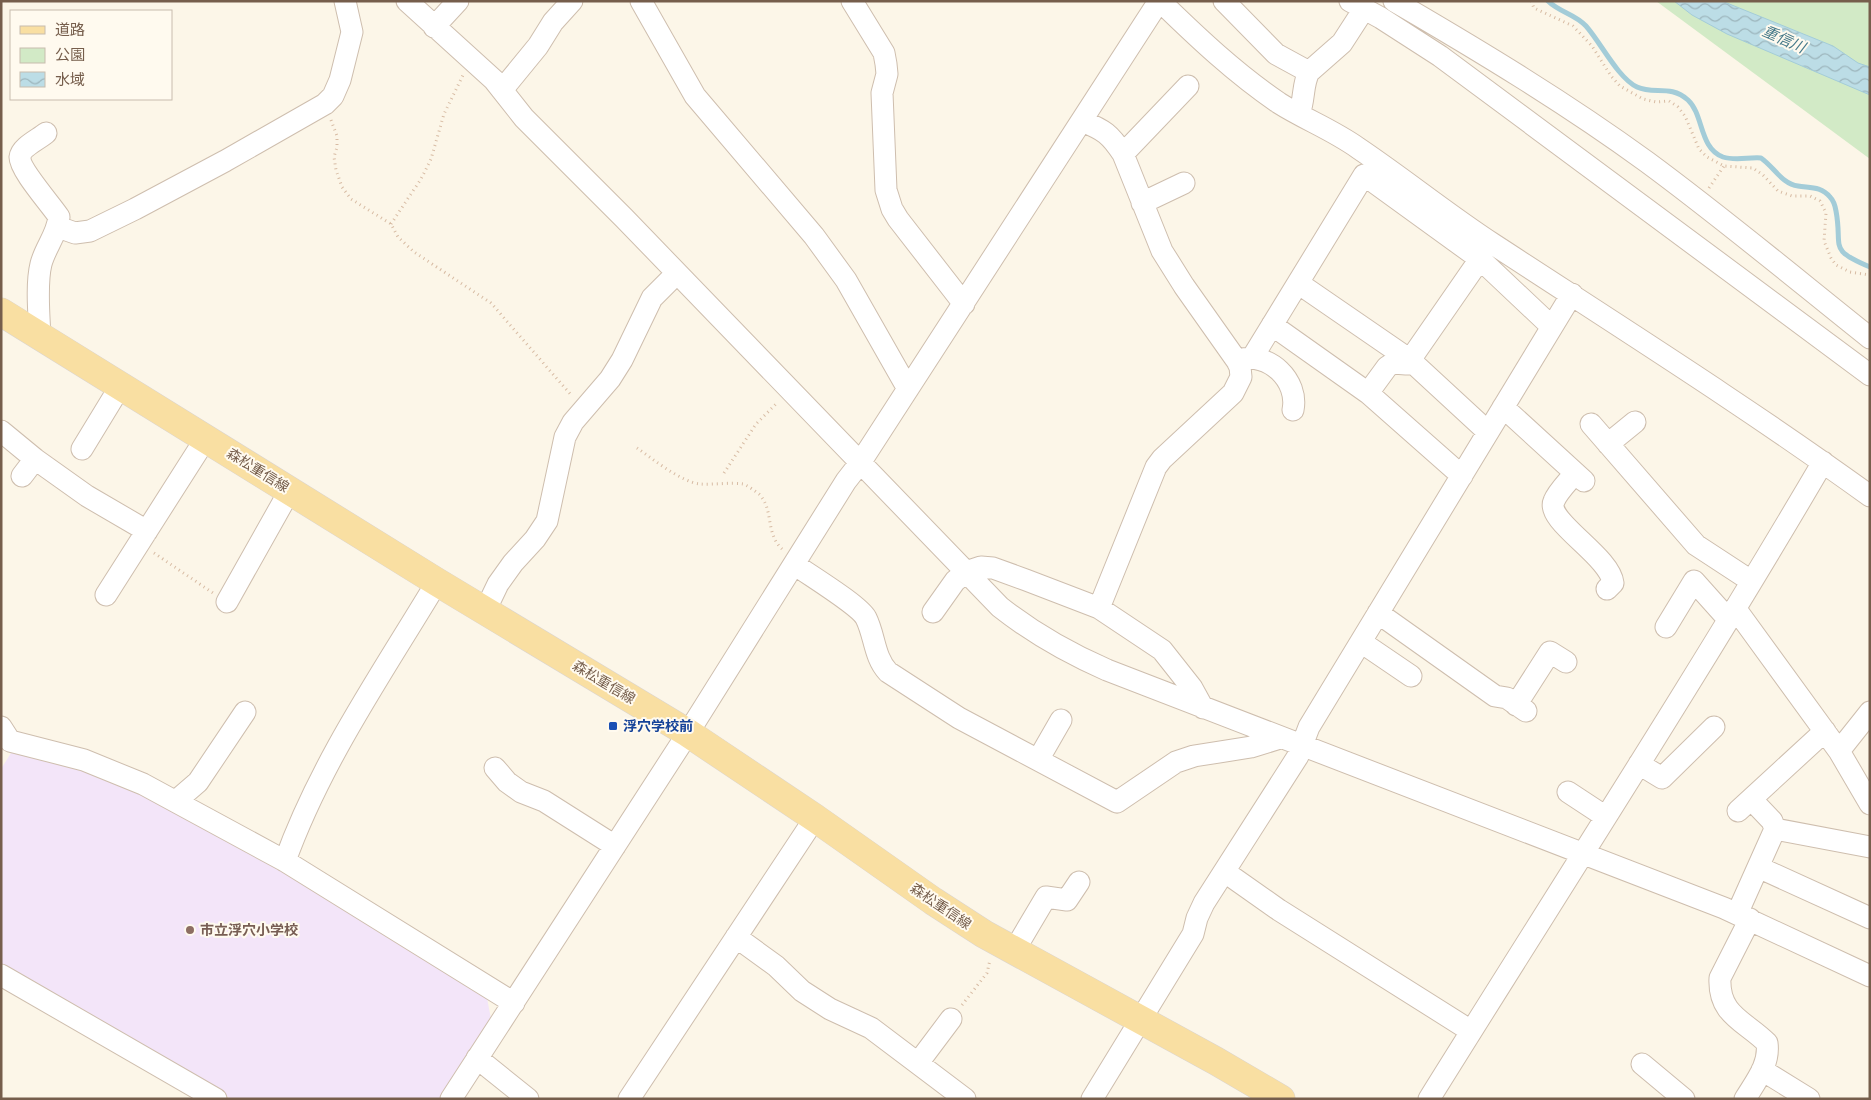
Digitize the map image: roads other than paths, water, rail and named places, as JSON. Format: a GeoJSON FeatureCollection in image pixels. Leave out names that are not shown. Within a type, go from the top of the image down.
{"type":"FeatureCollection","features":[{"type":"Feature","properties":{"kind":"main road","name":"森松重信線"},"geometry":{"type":"LineString","coordinates":[[1,312],[437,582],[688,733],[815,818],[933,901],[1004,945],[1216,1060],[1281,1099]]}},
{"type":"Feature","properties":{"kind":"street"},"geometry":{"type":"LineString","coordinates":[[58,227],[75,234],[90,231],[225,161],[325,104],[333,96],[340,80],[352,32],[345,1]]}},
{"type":"Feature","properties":{"kind":"street"},"geometry":{"type":"LineString","coordinates":[[408,1],[434,27],[494,80],[524,118],[678,273],[1000,607],[1024,626],[1051,643],[1107,670],[1743,916],[1870,976]]}},
{"type":"Feature","properties":{"kind":"street"},"geometry":{"type":"LineString","coordinates":[[434,27],[458,1]]}},
{"type":"Feature","properties":{"kind":"street"},"geometry":{"type":"LineString","coordinates":[[502,90],[538,46],[553,22],[568,3],[572,1]]}},
{"type":"Feature","properties":{"kind":"street"},"geometry":{"type":"LineString","coordinates":[[641,1],[695,96],[814,236],[846,280],[908,388]]}},
{"type":"Feature","properties":{"kind":"street"},"geometry":{"type":"LineString","coordinates":[[852,1],[884,53],[886,64],[887,74],[882,94],[888,200],[898,218],[964,304]]}},
{"type":"Feature","properties":{"kind":"street"},"geometry":{"type":"LineString","coordinates":[[451,1099],[688,733],[846,481],[860,463],[1160,1],[1218,57],[1265,93],[1357,147],[1491,243],[1674,360],[1823,462],[1868,490]]}},
{"type":"Feature","properties":{"kind":"street"},"geometry":{"type":"LineString","coordinates":[[1394,1],[1521,78],[1645,161],[1700,202],[1870,338]]}},
{"type":"Feature","properties":{"kind":"street"},"geometry":{"type":"LineString","coordinates":[[1227,2],[1276,54],[1309,72]]}},
{"type":"Feature","properties":{"kind":"street"},"geometry":{"type":"LineString","coordinates":[[1300,114],[1303,105],[1304,81],[1309,72],[1342,43],[1357,5],[1440,56],[1870,375]]}},
{"type":"Feature","properties":{"kind":"street"},"geometry":{"type":"LineString","coordinates":[[1123,154],[1188,86]]}},
{"type":"Feature","properties":{"kind":"street"},"geometry":{"type":"LineString","coordinates":[[1082,121],[1101,129],[1114,140],[1123,154],[1162,251],[1184,286],[1244,360],[1262,361],[1278,370],[1287,378],[1295,401],[1293,410]]}},
{"type":"Feature","properties":{"kind":"street"},"geometry":{"type":"LineString","coordinates":[[40,336],[38,306],[41,264],[58,227],[60,217],[43,198],[22,164],[20,157],[24,150],[46,133]]}},
{"type":"Feature","properties":{"kind":"street"},"geometry":{"type":"LineString","coordinates":[[1099,608],[1156,467],[1162,459],[1233,393],[1241,377],[1240,367],[1244,360],[1272,325],[1364,175],[1480,260],[1552,327]]}},
{"type":"Feature","properties":{"kind":"street"},"geometry":{"type":"LineString","coordinates":[[1142,203],[1184,183]]}},
{"type":"Feature","properties":{"kind":"street"},"geometry":{"type":"LineString","coordinates":[[1368,393],[1387,367],[1393,363],[1406,364],[1410,360],[1480,260]]}},
{"type":"Feature","properties":{"kind":"street"},"geometry":{"type":"LineString","coordinates":[[485,611],[498,584],[512,563],[534,539],[546,521],[565,437],[573,422],[610,378],[622,360],[652,298],[678,273]]}},
{"type":"Feature","properties":{"kind":"street"},"geometry":{"type":"LineString","coordinates":[[1298,283],[1410,360],[1488,432]]}},
{"type":"Feature","properties":{"kind":"street"},"geometry":{"type":"LineString","coordinates":[[1092,1099],[1193,934],[1200,911],[1298,756],[1309,727],[1572,294]]}},
{"type":"Feature","properties":{"kind":"street"},"geometry":{"type":"LineString","coordinates":[[1272,325],[1368,393],[1462,476]]}},
{"type":"Feature","properties":{"kind":"street"},"geometry":{"type":"LineString","coordinates":[[82,449],[120,386]]}},
{"type":"Feature","properties":{"kind":"street"},"geometry":{"type":"LineString","coordinates":[[1503,407],[1580,477],[1553,501],[1552,510],[1559,520],[1607,566],[1613,583],[1607,589]]}},
{"type":"Feature","properties":{"kind":"street"},"geometry":{"type":"LineString","coordinates":[[1608,444],[1635,422]]}},
{"type":"Feature","properties":{"kind":"street"},"geometry":{"type":"LineString","coordinates":[[1591,424],[1696,545],[1751,581]]}},
{"type":"Feature","properties":{"kind":"street"},"geometry":{"type":"LineString","coordinates":[[1,431],[28,468],[87,496],[143,537]]}},
{"type":"Feature","properties":{"kind":"street"},"geometry":{"type":"LineString","coordinates":[[106,595],[206,438]]}},
{"type":"Feature","properties":{"kind":"street"},"geometry":{"type":"LineString","coordinates":[[1429,1099],[1639,764],[1823,462]]}},
{"type":"Feature","properties":{"kind":"street"},"geometry":{"type":"LineString","coordinates":[[227,602],[290,490]]}},
{"type":"Feature","properties":{"kind":"street"},"geometry":{"type":"LineString","coordinates":[[796,562],[852,604],[866,618],[878,657],[888,672],[959,718],[1117,802],[1176,762],[1194,756],[1252,747],[1280,738]]}},
{"type":"Feature","properties":{"kind":"street"},"geometry":{"type":"LineString","coordinates":[[933,612],[955,581],[966,572],[981,567],[993,568],[1099,608],[1162,650],[1192,688],[1203,708]]}},
{"type":"Feature","properties":{"kind":"street"},"geometry":{"type":"LineString","coordinates":[[1666,627],[1694,581],[1731,614],[1825,732],[1839,751],[1870,804]]}},
{"type":"Feature","properties":{"kind":"street"},"geometry":{"type":"LineString","coordinates":[[285,861],[298,826],[324,771],[437,582]]}},
{"type":"Feature","properties":{"kind":"street"},"geometry":{"type":"LineString","coordinates":[[1378,613],[1458,679],[1495,696],[1507,698],[1521,708],[1550,652],[1566,662]]}},
{"type":"Feature","properties":{"kind":"street"},"geometry":{"type":"LineString","coordinates":[[1360,642],[1411,676]]}},
{"type":"Feature","properties":{"kind":"street"},"geometry":{"type":"LineString","coordinates":[[176,801],[198,782],[245,712]]}},
{"type":"Feature","properties":{"kind":"street"},"geometry":{"type":"LineString","coordinates":[[1839,751],[1870,712]]}},
{"type":"Feature","properties":{"kind":"street"},"geometry":{"type":"LineString","coordinates":[[1038,760],[1061,719]]}},
{"type":"Feature","properties":{"kind":"street"},"geometry":{"type":"LineString","coordinates":[[1639,764],[1662,778],[1714,727]]}},
{"type":"Feature","properties":{"kind":"street"},"geometry":{"type":"LineString","coordinates":[[1745,1099],[1769,1054],[1767,1043],[1731,1013],[1722,1001],[1720,978],[1743,916],[1758,867],[1775,829],[1772,821],[1745,806],[1825,732]]}},
{"type":"Feature","properties":{"kind":"street"},"geometry":{"type":"LineString","coordinates":[[4,741],[84,760],[144,784],[285,861],[514,1003]]}},
{"type":"Feature","properties":{"kind":"street"},"geometry":{"type":"LineString","coordinates":[[495,768],[507,782],[521,792],[544,801],[615,846]]}},
{"type":"Feature","properties":{"kind":"street"},"geometry":{"type":"LineString","coordinates":[[1568,792],[1606,817]]}},
{"type":"Feature","properties":{"kind":"street"},"geometry":{"type":"LineString","coordinates":[[629,1099],[815,818]]}},
{"type":"Feature","properties":{"kind":"street"},"geometry":{"type":"LineString","coordinates":[[1775,829],[1870,847]]}},
{"type":"Feature","properties":{"kind":"street"},"geometry":{"type":"LineString","coordinates":[[1758,867],[1870,918]]}},
{"type":"Feature","properties":{"kind":"street"},"geometry":{"type":"LineString","coordinates":[[1224,872],[1279,910],[1471,1031]]}},
{"type":"Feature","properties":{"kind":"street"},"geometry":{"type":"LineString","coordinates":[[1004,945],[1046,897],[1067,900],[1079,882]]}},
{"type":"Feature","properties":{"kind":"street"},"geometry":{"type":"LineString","coordinates":[[736,937],[776,966],[802,991],[830,1009],[871,1028],[918,1063],[942,1092],[965,1099]]}},
{"type":"Feature","properties":{"kind":"street"},"geometry":{"type":"LineString","coordinates":[[1,975],[216,1099]]}},
{"type":"Feature","properties":{"kind":"street"},"geometry":{"type":"LineString","coordinates":[[918,1063],[951,1019]]}},
{"type":"Feature","properties":{"kind":"street"},"geometry":{"type":"LineString","coordinates":[[477,1058],[528,1099]]}},
{"type":"Feature","properties":{"kind":"street"},"geometry":{"type":"LineString","coordinates":[[1642,1064],[1684,1099]]}},
{"type":"Feature","properties":{"kind":"street"},"geometry":{"type":"LineString","coordinates":[[1762,1070],[1809,1099]]}},
{"type":"Feature","properties":{"kind":"water","name":"重信川"},"geometry":{"type":"Polygon","coordinates":[[[1674,1],[1722,1],[1833,46],[1858,63],[1870,67],[1870,95],[1727,34],[1692,15],[1674,1]]]}},
{"type":"Feature","properties":{"kind":"waterway"},"geometry":{"type":"LineString","coordinates":[[1548,1],[1582,22],[1592,33],[1616,68],[1637,87],[1675,92],[1688,100],[1693,106],[1706,139],[1715,153],[1723,157],[1737,159],[1761,158],[1792,185],[1811,187],[1827,193],[1835,205],[1838,240],[1842,251],[1856,261],[1870,267]]}},
{"type":"Feature","properties":{"kind":"place","name":"浮穴学校前"},"geometry":{"type":"Point","coordinates":[613,726]}},
{"type":"Feature","properties":{"kind":"place","name":"市立浮穴小学校"},"geometry":{"type":"Point","coordinates":[190,930]}}]}
